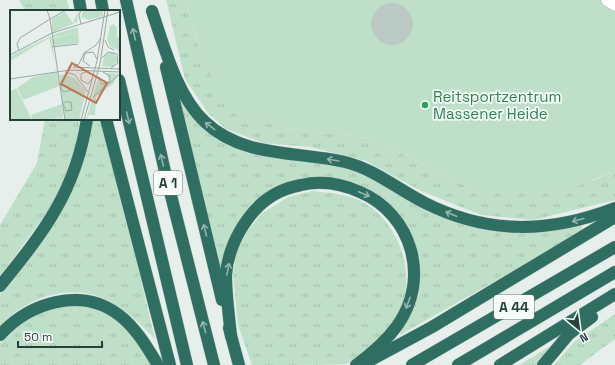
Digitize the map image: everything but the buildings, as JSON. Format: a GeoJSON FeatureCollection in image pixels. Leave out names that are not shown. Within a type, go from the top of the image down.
{"type":"FeatureCollection","features":[{"type":"Feature","properties":{"kind":"highway"},"geometry":{"type":"LineString","coordinates":[[78,0],[81,10]]}},
{"type":"Feature","properties":{"kind":"highway"},"geometry":{"type":"LineString","coordinates":[[101,0],[103,10]]}},
{"type":"Feature","properties":{"kind":"highway","name":"A 1"},"geometry":{"type":"LineString","coordinates":[[126,0],[166,176],[214,365]]}},
{"type":"Feature","properties":{"kind":"highway"},"geometry":{"type":"LineString","coordinates":[[151,5],[172,70],[193,107],[205,122],[227,138],[255,149],[346,162],[376,175],[426,203],[455,216],[494,226],[527,228],[562,224],[598,215],[615,208]]}},
{"type":"Feature","properties":{"kind":"highway"},"geometry":{"type":"LineString","coordinates":[[151,5],[239,365]]}},
{"type":"Feature","properties":{"kind":"highway","name":"A 1"},"geometry":{"type":"LineString","coordinates":[[120,84],[187,365]]}},
{"type":"Feature","properties":{"kind":"highway"},"geometry":{"type":"LineString","coordinates":[[0,286],[38,239],[62,200],[83,146],[87,120]]}},
{"type":"Feature","properties":{"kind":"highway"},"geometry":{"type":"LineString","coordinates":[[106,120],[170,365]]}},
{"type":"Feature","properties":{"kind":"highway"},"geometry":{"type":"LineString","coordinates":[[231,336],[226,274],[232,250],[239,232],[256,206],[286,188],[317,181],[345,186],[371,197],[393,215],[405,234],[414,258],[414,280],[409,302],[398,325],[372,354],[356,365]]}},
{"type":"Feature","properties":{"kind":"highway"},"geometry":{"type":"LineString","coordinates":[[362,365],[432,327],[615,218]]}},
{"type":"Feature","properties":{"kind":"highway","name":"A 44"},"geometry":{"type":"LineString","coordinates":[[412,365],[615,247]]}},
{"type":"Feature","properties":{"kind":"highway","name":"A 44"},"geometry":{"type":"LineString","coordinates":[[458,365],[615,272]]}},
{"type":"Feature","properties":{"kind":"highway"},"geometry":{"type":"LineString","coordinates":[[500,365],[615,294]]}},
{"type":"Feature","properties":{"kind":"highway"},"geometry":{"type":"LineString","coordinates":[[543,365],[570,334],[615,299]]}},
{"type":"Feature","properties":{"kind":"highway"},"geometry":{"type":"LineString","coordinates":[[0,335],[11,323],[27,312],[46,304],[86,301],[103,306],[118,314],[133,328],[158,365]]}},
{"type":"Feature","properties":{"kind":"lane"},"geometry":{"type":"LineString","coordinates":[[607,0],[615,5]]}},
{"type":"Feature","properties":{"kind":"green space"},"geometry":{"type":"Polygon","coordinates":[[[19,0],[67,0],[70,10],[24,10],[19,0]]]}},
{"type":"Feature","properties":{"kind":"green space"},"geometry":{"type":"Polygon","coordinates":[[[166,0],[185,0],[199,49],[285,128],[367,138],[421,162],[471,189],[594,180],[615,171],[615,200],[533,220],[481,215],[421,191],[366,161],[310,147],[263,143],[226,129],[208,113],[185,79],[166,0]]]}},
{"type":"Feature","properties":{"kind":"green space","name":"Reitsportzentrum Massener Heide"},"geometry":{"type":"Polygon","coordinates":[[[185,0],[615,0],[615,171],[569,189],[531,194],[471,189],[421,162],[367,138],[285,128],[252,118],[219,92],[199,49],[185,0]]]}},
{"type":"Feature","properties":{"kind":"green space"},"geometry":{"type":"Polygon","coordinates":[[[182,101],[225,142],[343,167],[374,177],[424,206],[526,232],[581,226],[584,231],[400,335],[413,302],[418,279],[393,210],[318,178],[253,205],[221,280],[179,102],[182,101]]]}},
{"type":"Feature","properties":{"kind":"green space"},"geometry":{"type":"Polygon","coordinates":[[[45,120],[80,120],[76,145],[57,199],[0,276],[0,225],[37,163],[45,120]]]}},
{"type":"Feature","properties":{"kind":"green space"},"geometry":{"type":"Polygon","coordinates":[[[91,120],[102,120],[155,339],[134,319],[111,302],[97,296],[82,293],[67,292],[37,300],[11,315],[0,326],[0,294],[44,240],[67,201],[88,145],[91,120]]]}},
{"type":"Feature","properties":{"kind":"green space"},"geometry":{"type":"Polygon","coordinates":[[[313,191],[340,194],[354,198],[377,212],[386,222],[400,247],[404,261],[406,289],[403,302],[394,321],[380,338],[363,353],[346,364],[252,365],[238,325],[233,275],[237,251],[247,232],[261,214],[288,197],[313,191]]]}},
{"type":"Feature","properties":{"kind":"green space"},"geometry":{"type":"Polygon","coordinates":[[[85,305],[108,314],[117,320],[132,336],[154,365],[0,365],[0,344],[14,327],[48,308],[85,305]]]}},
{"type":"Feature","properties":{"kind":"green space"},"geometry":{"type":"Polygon","coordinates":[[[615,314],[615,339],[580,365],[554,365],[574,342],[615,314]]]}},
{"type":"Feature","properties":{"kind":"green space"},"geometry":{"type":"Polygon","coordinates":[[[549,347],[536,365],[519,365],[549,347]]]}},
{"type":"Feature","properties":{"kind":"place","name":"Reitsportzentrum Massener Heide"},"geometry":{"type":"Point","coordinates":[425,105]}}]}
